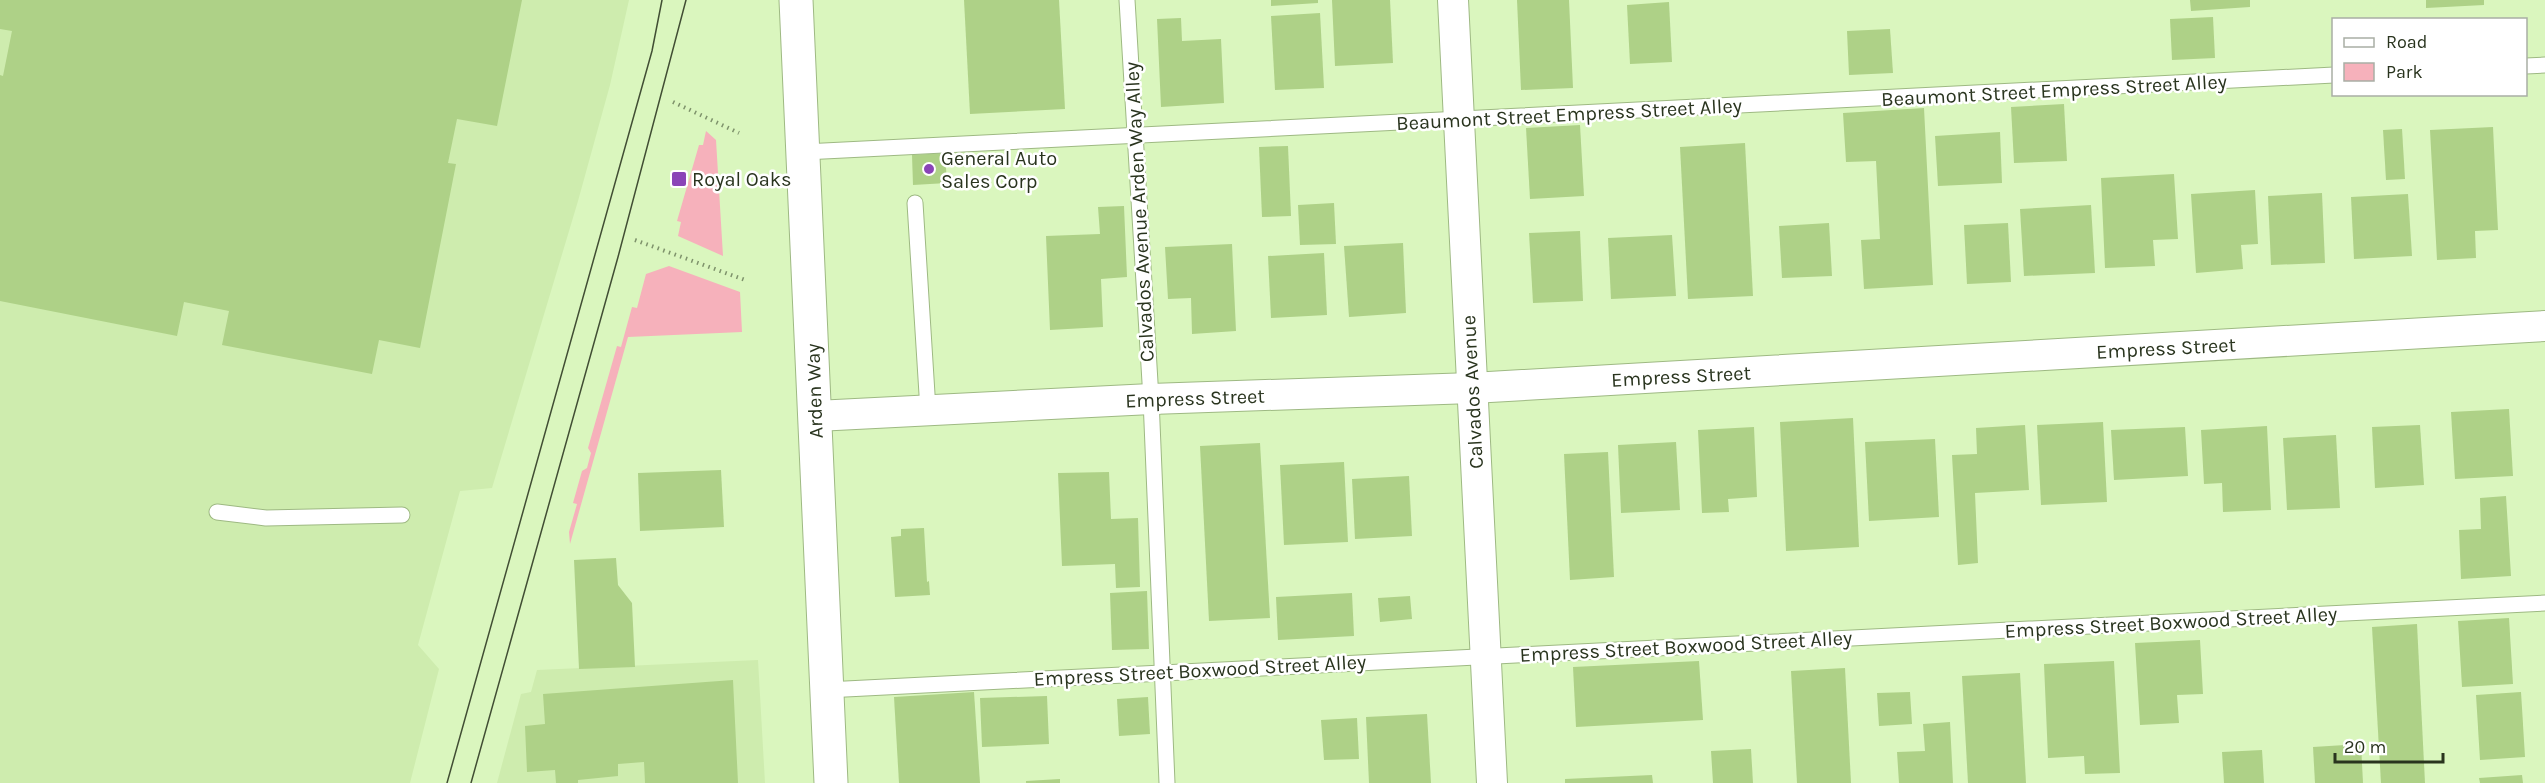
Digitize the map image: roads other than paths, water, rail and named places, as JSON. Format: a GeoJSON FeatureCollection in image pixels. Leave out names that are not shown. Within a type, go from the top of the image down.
{"type":"FeatureCollection","features":[{"type":"Feature","properties":{"kind":"main road","name":"Arden Way"},"geometry":{"type":"LineString","coordinates":[[796,0],[831,783]]}},
{"type":"Feature","properties":{"kind":"street","name":"Calvados Avenue"},"geometry":{"type":"LineString","coordinates":[[1453,0],[1492,783]]}},
{"type":"Feature","properties":{"kind":"street","name":"Empress Street"},"geometry":{"type":"LineString","coordinates":[[816,416],[1150,399],[1472,388],[2545,326]]}},
{"type":"Feature","properties":{"kind":"lane","name":"Calvados Avenue Arden Way Alley"},"geometry":{"type":"LineString","coordinates":[[1127,0],[1150,399],[1167,783]]}},
{"type":"Feature","properties":{"kind":"lane"},"geometry":{"type":"LineString","coordinates":[[2527,66],[2545,64]]}},
{"type":"Feature","properties":{"kind":"lane","name":"Beaumont Street Empress Street Alley"},"geometry":{"type":"LineString","coordinates":[[804,152],[2332,75]]}},
{"type":"Feature","properties":{"kind":"lane"},"geometry":{"type":"LineString","coordinates":[[915,203],[928,410]]}},
{"type":"Feature","properties":{"kind":"lane"},"geometry":{"type":"LineString","coordinates":[[217,512],[266,518],[402,515]]}},
{"type":"Feature","properties":{"kind":"lane","name":"Empress Street Boxwood Street Alley"},"geometry":{"type":"LineString","coordinates":[[826,690],[2545,603]]}},
{"type":"Feature","properties":{"kind":"tram line"},"geometry":{"type":"LineString","coordinates":[[447,783],[652,51],[662,0]]}},
{"type":"Feature","properties":{"kind":"tram line"},"geometry":{"type":"LineString","coordinates":[[471,783],[618,257],[686,0]]}},
{"type":"Feature","properties":{"kind":"place","name":"General Auto Sales Corp"},"geometry":{"type":"Point","coordinates":[929,169]}},
{"type":"Feature","properties":{"kind":"place","name":"Royal Oaks"},"geometry":{"type":"Point","coordinates":[679,179]}}]}
